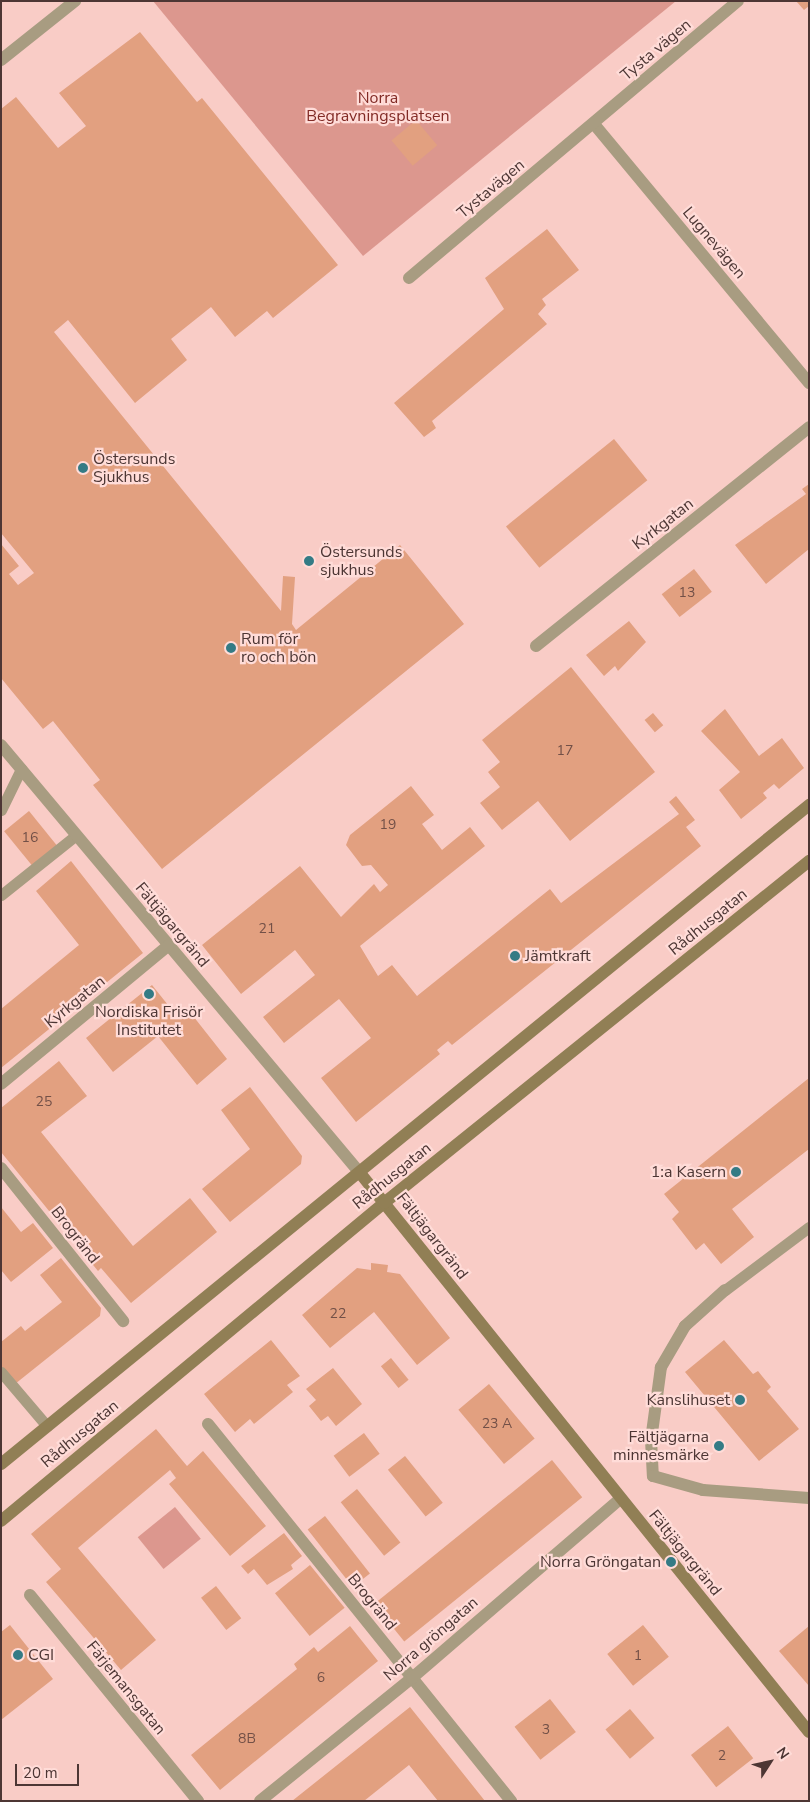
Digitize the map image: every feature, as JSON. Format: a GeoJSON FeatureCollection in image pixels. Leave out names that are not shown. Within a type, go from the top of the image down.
{"type":"FeatureCollection","features":[{"type":"Feature","properties":{"kind":"main road","name":"Rådhusgatan"},"geometry":{"type":"LineString","coordinates":[[1,1464],[809,806]]}},
{"type":"Feature","properties":{"kind":"main road","name":"Rådhusgatan"},"geometry":{"type":"LineString","coordinates":[[1,1521],[384,1203],[809,862]]}},
{"type":"Feature","properties":{"kind":"main road","name":"Fältjägargränd"},"geometry":{"type":"LineString","coordinates":[[360,1173],[809,1732]]}},
{"type":"Feature","properties":{"kind":"street"},"geometry":{"type":"LineString","coordinates":[[3,55],[76,1]]}},
{"type":"Feature","properties":{"kind":"street","name":"Tysta vägen"},"geometry":{"type":"LineString","coordinates":[[594,124],[738,1]]}},
{"type":"Feature","properties":{"kind":"street","name":"Tystavägen"},"geometry":{"type":"LineString","coordinates":[[409,278],[594,124]]}},
{"type":"Feature","properties":{"kind":"street","name":"Lugnevägen"},"geometry":{"type":"LineString","coordinates":[[594,124],[809,383]]}},
{"type":"Feature","properties":{"kind":"street","name":"Kyrkgatan"},"geometry":{"type":"LineString","coordinates":[[536,646],[809,427]]}},
{"type":"Feature","properties":{"kind":"street","name":"Fältjägargränd"},"geometry":{"type":"LineString","coordinates":[[1,745],[75,836],[360,1173]]}},
{"type":"Feature","properties":{"kind":"street","name":"Kyrkgatan"},"geometry":{"type":"LineString","coordinates":[[1,1084],[168,946]]}},
{"type":"Feature","properties":{"kind":"street","name":"Brogränd"},"geometry":{"type":"LineString","coordinates":[[1,1168],[123,1321]]}},
{"type":"Feature","properties":{"kind":"street"},"geometry":{"type":"LineString","coordinates":[[725,1290],[685,1326],[661,1367],[651,1440],[653,1476],[703,1490],[809,1498]]}},
{"type":"Feature","properties":{"kind":"street","name":"Brogränd"},"geometry":{"type":"LineString","coordinates":[[208,1424],[511,1801]]}},
{"type":"Feature","properties":{"kind":"street","name":"Norra gröngatan"},"geometry":{"type":"LineString","coordinates":[[260,1801],[412,1678],[620,1499]]}},
{"type":"Feature","properties":{"kind":"street","name":"Färjemansgatan"},"geometry":{"type":"LineString","coordinates":[[30,1595],[198,1801]]}},
{"type":"Feature","properties":{"kind":"lane"},"geometry":{"type":"LineString","coordinates":[[1,810],[21,770]]}},
{"type":"Feature","properties":{"kind":"lane"},"geometry":{"type":"LineString","coordinates":[[1,895],[75,836]]}},
{"type":"Feature","properties":{"kind":"lane"},"geometry":{"type":"LineString","coordinates":[[725,1290],[809,1227]]}},
{"type":"Feature","properties":{"kind":"lane"},"geometry":{"type":"LineString","coordinates":[[1,1372],[48,1426]]}},
{"type":"Feature","properties":{"kind":"green space","name":"Norra Begravningsplatsen"},"geometry":{"type":"Polygon","coordinates":[[[153,1],[676,1],[363,256],[153,1]]]}},
{"type":"Feature","properties":{"kind":"green space"},"geometry":{"type":"Polygon","coordinates":[[[175,1507],[201,1539],[163,1569],[138,1537],[175,1507]]]}},
{"type":"Feature","properties":{"kind":"building"},"geometry":{"type":"Polygon","coordinates":[[[796,1],[809,1],[809,6],[804,10],[796,1]]]}},
{"type":"Feature","properties":{"kind":"building","name":"Östersunds Sjukhus"},"geometry":{"type":"Polygon","coordinates":[[[140,32],[197,102],[202,98],[338,265],[273,318],[267,311],[235,337],[211,307],[171,339],[187,360],[135,403],[68,320],[54,332],[281,611],[283,576],[295,577],[292,624],[296,630],[400,545],[464,624],[162,869],[93,785],[100,780],[53,721],[43,729],[1,678],[1,544],[19,566],[9,574],[18,585],[34,573],[1,533],[1,109],[16,97],[58,148],[86,126],[59,93],[140,32]]]}},
{"type":"Feature","properties":{"kind":"building"},"geometry":{"type":"Polygon","coordinates":[[[416,120],[437,145],[413,166],[391,141],[416,120]]]}},
{"type":"Feature","properties":{"kind":"building"},"geometry":{"type":"Polygon","coordinates":[[[547,229],[579,270],[542,299],[546,305],[538,314],[547,324],[432,421],[436,428],[424,437],[394,403],[504,309],[485,278],[547,229]]]}},
{"type":"Feature","properties":{"kind":"building"},"geometry":{"type":"Polygon","coordinates":[[[614,439],[647,480],[539,568],[506,526],[614,439]]]}},
{"type":"Feature","properties":{"kind":"building"},"geometry":{"type":"Polygon","coordinates":[[[809,484],[809,549],[766,584],[735,545],[806,494],[802,489],[809,484]]]}},
{"type":"Feature","properties":{"kind":"building"},"geometry":{"type":"Polygon","coordinates":[[[694,569],[712,592],[680,617],[662,594],[694,569]]]}},
{"type":"Feature","properties":{"kind":"building"},"geometry":{"type":"Polygon","coordinates":[[[629,621],[646,642],[618,671],[615,666],[604,676],[586,655],[629,621]]]}},
{"type":"Feature","properties":{"kind":"building"},"geometry":{"type":"Polygon","coordinates":[[[571,667],[655,772],[570,841],[538,801],[502,830],[480,803],[500,787],[488,772],[500,762],[482,740],[571,667]]]}},
{"type":"Feature","properties":{"kind":"building"},"geometry":{"type":"Polygon","coordinates":[[[725,709],[759,756],[782,738],[804,768],[779,789],[774,784],[763,793],[767,798],[741,819],[719,790],[740,772],[701,731],[725,709]]]}},
{"type":"Feature","properties":{"kind":"building"},"geometry":{"type":"Polygon","coordinates":[[[653,713],[663,725],[655,732],[645,720],[653,713]]]}},
{"type":"Feature","properties":{"kind":"building","name":"Jämtkraft"},"geometry":{"type":"Polygon","coordinates":[[[411,786],[434,815],[422,824],[442,850],[470,827],[485,846],[360,946],[378,976],[392,965],[417,996],[550,889],[561,903],[679,814],[669,802],[676,796],[695,820],[686,827],[701,846],[452,1045],[448,1041],[437,1050],[440,1054],[356,1122],[321,1078],[371,1038],[339,999],[284,1043],[263,1017],[315,975],[295,950],[241,994],[202,945],[300,866],[341,917],[374,884],[380,892],[388,885],[371,865],[362,866],[346,845],[350,835],[411,786]]]}},
{"type":"Feature","properties":{"kind":"building"},"geometry":{"type":"Polygon","coordinates":[[[29,811],[57,845],[32,865],[4,831],[29,811]]]}},
{"type":"Feature","properties":{"kind":"building"},"geometry":{"type":"Polygon","coordinates":[[[71,861],[143,953],[1,1068],[1,1009],[79,945],[36,891],[71,861]]]}},
{"type":"Feature","properties":{"kind":"building"},"geometry":{"type":"Polygon","coordinates":[[[152,985],[176,1015],[186,1007],[227,1059],[197,1085],[158,1036],[113,1072],[86,1038],[152,985]]]}},
{"type":"Feature","properties":{"kind":"building"},"geometry":{"type":"Polygon","coordinates":[[[59,1061],[87,1096],[41,1132],[133,1246],[190,1198],[217,1232],[131,1303],[101,1268],[98,1271],[1,1152],[1,1108],[59,1061]]]}},
{"type":"Feature","properties":{"kind":"building","name":"1:a Kasern"},"geometry":{"type":"Polygon","coordinates":[[[809,1078],[809,1149],[732,1209],[754,1237],[721,1264],[704,1243],[696,1250],[672,1219],[679,1212],[664,1194],[809,1078]]]}},
{"type":"Feature","properties":{"kind":"building"},"geometry":{"type":"Polygon","coordinates":[[[250,1087],[302,1156],[301,1164],[230,1222],[202,1189],[250,1149],[221,1110],[250,1087]]]}},
{"type":"Feature","properties":{"kind":"building"},"geometry":{"type":"Polygon","coordinates":[[[1,1207],[21,1232],[33,1223],[53,1248],[11,1282],[1,1270],[1,1207]]]}},
{"type":"Feature","properties":{"kind":"building"},"geometry":{"type":"Polygon","coordinates":[[[61,1258],[101,1308],[100,1316],[15,1384],[1,1366],[1,1342],[21,1326],[25,1331],[62,1302],[40,1275],[61,1258]]]}},
{"type":"Feature","properties":{"kind":"building"},"geometry":{"type":"Polygon","coordinates":[[[371,1263],[388,1265],[387,1272],[400,1274],[450,1338],[417,1365],[374,1312],[330,1348],[302,1315],[357,1268],[371,1270],[371,1263]]]}},
{"type":"Feature","properties":{"kind":"building"},"geometry":{"type":"Polygon","coordinates":[[[271,1340],[300,1376],[287,1385],[293,1392],[254,1424],[250,1419],[235,1432],[204,1394],[271,1340]]]}},
{"type":"Feature","properties":{"kind":"building","name":"Kanslihuset"},"geometry":{"type":"Polygon","coordinates":[[[724,1340],[753,1374],[758,1371],[771,1387],[767,1391],[799,1429],[759,1461],[685,1372],[724,1340]]]}},
{"type":"Feature","properties":{"kind":"building"},"geometry":{"type":"Polygon","coordinates":[[[391,1358],[409,1380],[399,1388],[381,1366],[391,1358]]]}},
{"type":"Feature","properties":{"kind":"building"},"geometry":{"type":"Polygon","coordinates":[[[333,1368],[362,1404],[336,1426],[328,1416],[321,1421],[309,1406],[316,1400],[306,1389],[333,1368]]]}},
{"type":"Feature","properties":{"kind":"building"},"geometry":{"type":"Polygon","coordinates":[[[489,1384],[535,1438],[504,1464],[458,1410],[489,1384]]]}},
{"type":"Feature","properties":{"kind":"building"},"geometry":{"type":"Polygon","coordinates":[[[156,1429],[187,1466],[203,1451],[266,1526],[230,1556],[169,1484],[176,1478],[170,1470],[78,1548],[156,1640],[121,1670],[46,1582],[61,1569],[31,1534],[156,1429]]]}},
{"type":"Feature","properties":{"kind":"building"},"geometry":{"type":"Polygon","coordinates":[[[364,1433],[380,1454],[349,1477],[334,1456],[364,1433]]]}},
{"type":"Feature","properties":{"kind":"building"},"geometry":{"type":"Polygon","coordinates":[[[405,1456],[443,1503],[426,1516],[388,1470],[405,1456]]]}},
{"type":"Feature","properties":{"kind":"building"},"geometry":{"type":"Polygon","coordinates":[[[552,1460],[582,1497],[404,1641],[374,1604],[552,1460]]]}},
{"type":"Feature","properties":{"kind":"building"},"geometry":{"type":"Polygon","coordinates":[[[357,1489],[400,1543],[384,1556],[341,1502],[357,1489]]]}},
{"type":"Feature","properties":{"kind":"building"},"geometry":{"type":"Polygon","coordinates":[[[325,1516],[370,1574],[353,1587],[308,1530],[325,1516]]]}},
{"type":"Feature","properties":{"kind":"building"},"geometry":{"type":"Polygon","coordinates":[[[284,1533],[302,1556],[291,1565],[293,1569],[267,1585],[254,1569],[248,1574],[241,1566],[284,1533]]]}},
{"type":"Feature","properties":{"kind":"building"},"geometry":{"type":"Polygon","coordinates":[[[310,1565],[345,1608],[310,1636],[275,1593],[310,1565]]]}},
{"type":"Feature","properties":{"kind":"building"},"geometry":{"type":"Polygon","coordinates":[[[216,1586],[241,1618],[226,1630],[201,1598],[216,1586]]]}},
{"type":"Feature","properties":{"kind":"building","name":"CGI"},"geometry":{"type":"Polygon","coordinates":[[[10,1625],[53,1679],[1,1720],[1,1632],[10,1625]]]}},
{"type":"Feature","properties":{"kind":"building"},"geometry":{"type":"Polygon","coordinates":[[[643,1625],[669,1657],[633,1686],[607,1654],[643,1625]]]}},
{"type":"Feature","properties":{"kind":"building"},"geometry":{"type":"Polygon","coordinates":[[[350,1626],[378,1661],[220,1790],[191,1755],[297,1669],[294,1664],[314,1647],[318,1652],[350,1626]]]}},
{"type":"Feature","properties":{"kind":"building"},"geometry":{"type":"Polygon","coordinates":[[[809,1626],[809,1686],[779,1651],[809,1626]]]}},
{"type":"Feature","properties":{"kind":"building"},"geometry":{"type":"Polygon","coordinates":[[[550,1699],[576,1732],[540,1760],[515,1727],[550,1699]]]}},
{"type":"Feature","properties":{"kind":"building"},"geometry":{"type":"Polygon","coordinates":[[[410,1707],[485,1801],[438,1801],[409,1765],[364,1801],[292,1801],[410,1707]]]}},
{"type":"Feature","properties":{"kind":"building"},"geometry":{"type":"Polygon","coordinates":[[[630,1709],[654,1738],[630,1759],[605,1730],[630,1709]]]}},
{"type":"Feature","properties":{"kind":"building"},"geometry":{"type":"Polygon","coordinates":[[[728,1726],[753,1758],[716,1787],[691,1755],[728,1726]]]}},
{"type":"Feature","properties":{"kind":"place","name":"Östersunds Sjukhus"},"geometry":{"type":"Point","coordinates":[83,468]}},
{"type":"Feature","properties":{"kind":"place","name":"Östersunds sjukhus"},"geometry":{"type":"Point","coordinates":[309,561]}},
{"type":"Feature","properties":{"kind":"place","name":"Rum för ro och bön"},"geometry":{"type":"Point","coordinates":[231,648]}},
{"type":"Feature","properties":{"kind":"place","name":"Jämtkraft"},"geometry":{"type":"Point","coordinates":[515,956]}},
{"type":"Feature","properties":{"kind":"place","name":"Nordiska Frisör Institutet"},"geometry":{"type":"Point","coordinates":[149,994]}},
{"type":"Feature","properties":{"kind":"place","name":"1:a Kasern"},"geometry":{"type":"Point","coordinates":[736,1172]}},
{"type":"Feature","properties":{"kind":"place","name":"Kanslihuset"},"geometry":{"type":"Point","coordinates":[740,1400]}},
{"type":"Feature","properties":{"kind":"place","name":"Fältjägarna minnesmärke"},"geometry":{"type":"Point","coordinates":[719,1446]}},
{"type":"Feature","properties":{"kind":"place","name":"Norra Gröngatan"},"geometry":{"type":"Point","coordinates":[671,1562]}},
{"type":"Feature","properties":{"kind":"place","name":"CGI"},"geometry":{"type":"Point","coordinates":[18,1655]}}]}
